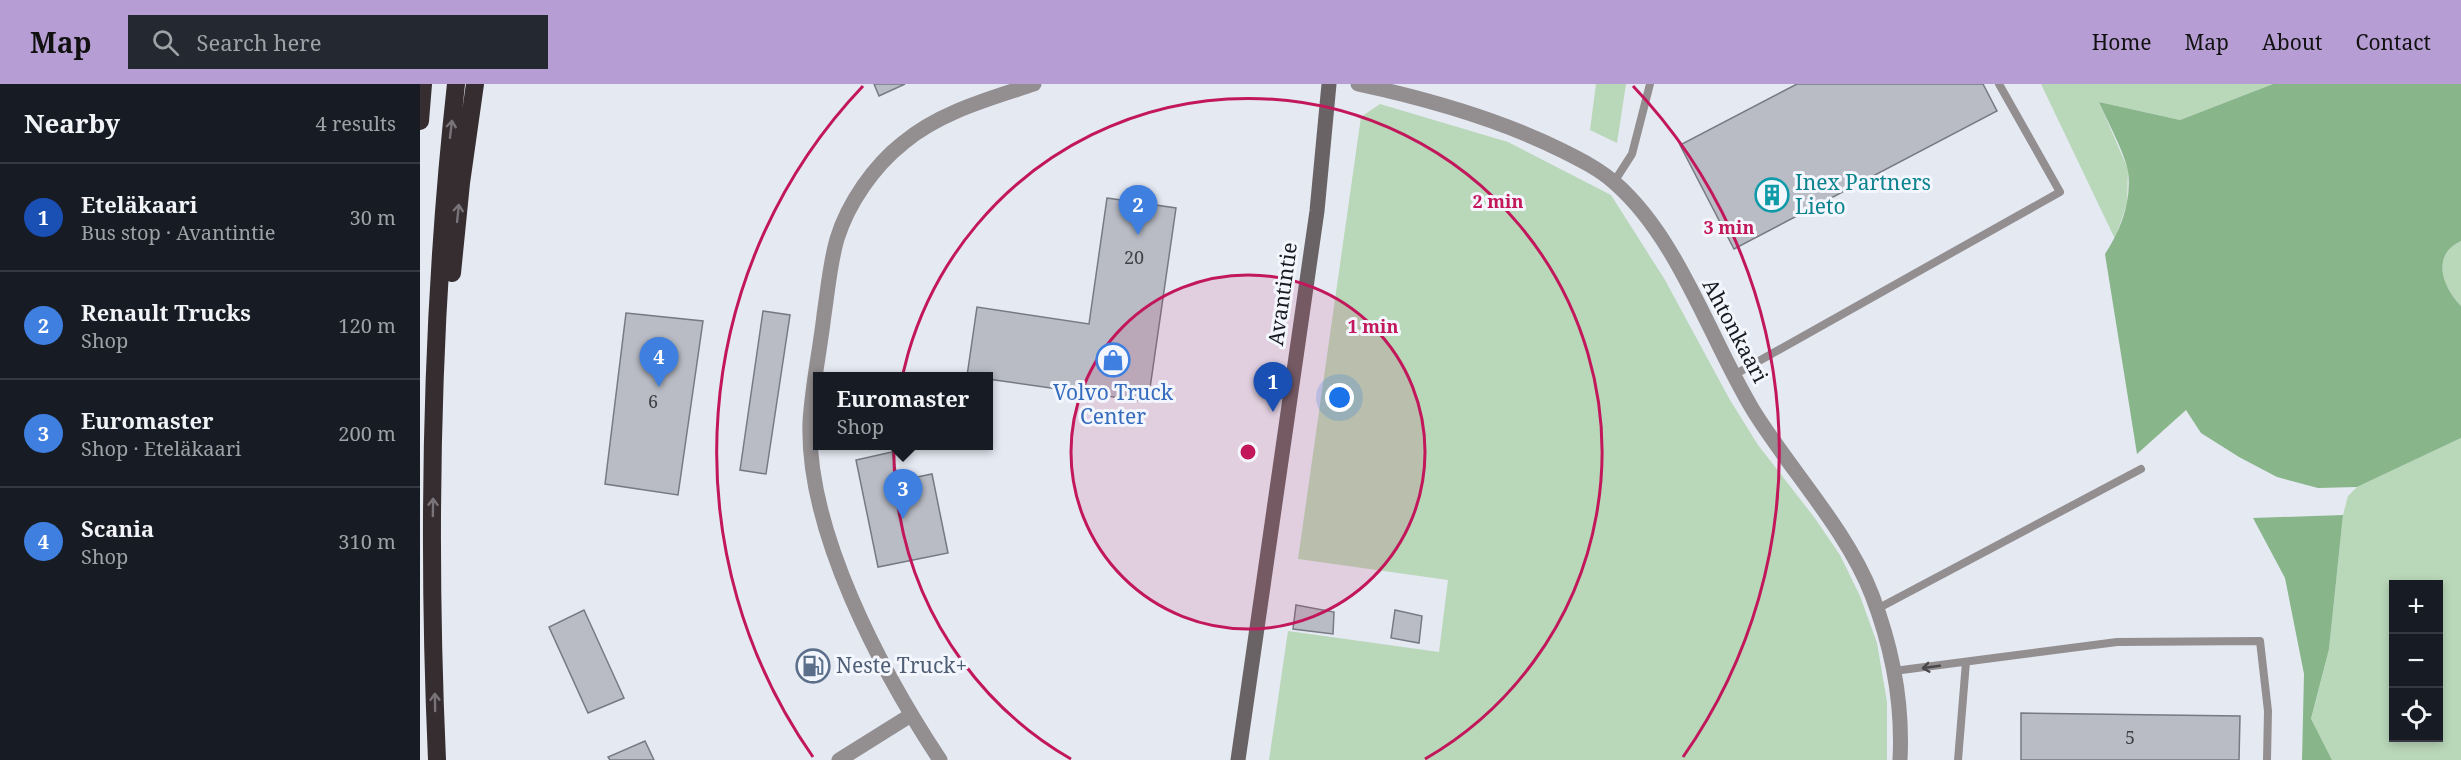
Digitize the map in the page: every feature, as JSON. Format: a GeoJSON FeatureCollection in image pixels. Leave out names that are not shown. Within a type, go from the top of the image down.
{"type":"FeatureCollection","features":[{"type":"Feature","properties":{"kind":"highway"},"geometry":{"type":"LineString","coordinates":[[420,121],[423,84]]}},
{"type":"Feature","properties":{"kind":"highway"},"geometry":{"type":"LineString","coordinates":[[437,760],[432,581],[434,439],[445,186],[456,84]]}},
{"type":"Feature","properties":{"kind":"highway"},"geometry":{"type":"LineString","coordinates":[[434,439],[461,183],[475,84]]}},
{"type":"Feature","properties":{"kind":"street"},"geometry":{"type":"LineString","coordinates":[[817,372],[837,239],[866,183],[886,158],[903,142],[929,124],[950,114],[1034,84]]}},
{"type":"Feature","properties":{"kind":"street","name":"Avantintie"},"geometry":{"type":"LineString","coordinates":[[1238,760],[1317,211],[1329,84]]}},
{"type":"Feature","properties":{"kind":"street","name":"Ahtonkaari"},"geometry":{"type":"LineString","coordinates":[[1358,84],[1436,103],[1530,136],[1594,167],[1634,201],[1673,257],[1734,375],[1780,450],[1857,562],[1877,609],[1894,671],[1901,745],[1900,760]]}},
{"type":"Feature","properties":{"kind":"street"},"geometry":{"type":"LineString","coordinates":[[813,400],[810,422],[812,453],[817,494],[825,527],[840,569],[874,644],[911,715],[940,760]]}},
{"type":"Feature","properties":{"kind":"street"},"geometry":{"type":"LineString","coordinates":[[839,760],[911,715]]}},
{"type":"Feature","properties":{"kind":"lane"},"geometry":{"type":"LineString","coordinates":[[1614,182],[1632,154],[1650,84]]}},
{"type":"Feature","properties":{"kind":"lane"},"geometry":{"type":"LineString","coordinates":[[1734,375],[2060,192],[1999,84]]}},
{"type":"Feature","properties":{"kind":"lane"},"geometry":{"type":"LineString","coordinates":[[1877,609],[2141,469]]}},
{"type":"Feature","properties":{"kind":"lane"},"geometry":{"type":"LineString","coordinates":[[1894,671],[2117,642],[2260,640],[2268,711],[2267,760]]}},
{"type":"Feature","properties":{"kind":"lane"},"geometry":{"type":"LineString","coordinates":[[1958,760],[1966,662]]}},
{"type":"Feature","properties":{"kind":"green space"},"geometry":{"type":"Polygon","coordinates":[[[1596,84],[1626,84],[1617,143],[1590,130],[1596,84]]]}},
{"type":"Feature","properties":{"kind":"green space"},"geometry":{"type":"Polygon","coordinates":[[[2041,84],[2273,84],[2180,120],[2099,102],[2128,169],[2127,203],[2115,239],[2041,84]]]}},
{"type":"Feature","properties":{"kind":"green space"},"geometry":{"type":"Polygon","coordinates":[[[2273,84],[2461,84],[2461,241],[2446,254],[2443,271],[2449,289],[2461,306],[2461,438],[2357,487],[2318,488],[2277,477],[2201,433],[2186,410],[2137,454],[2105,254],[2116,235],[2127,204],[2128,171],[2120,147],[2099,102],[2180,120],[2273,84]]]}},
{"type":"Feature","properties":{"kind":"green space"},"geometry":{"type":"Polygon","coordinates":[[[1380,104],[1508,142],[1611,195],[1665,280],[1730,400],[1758,445],[1814,517],[1840,555],[1860,596],[1877,643],[1887,702],[1887,760],[1269,760],[1288,631],[1439,652],[1448,580],[1298,559],[1361,117],[1380,104]]]}},
{"type":"Feature","properties":{"kind":"green space"},"geometry":{"type":"Polygon","coordinates":[[[2461,241],[2461,306],[2445,280],[2443,262],[2452,247],[2461,241]]]}},
{"type":"Feature","properties":{"kind":"green space"},"geometry":{"type":"Polygon","coordinates":[[[2461,438],[2461,760],[2332,760],[2311,720],[2329,649],[2343,515],[2348,496],[2357,487],[2461,438]]]}},
{"type":"Feature","properties":{"kind":"green space"},"geometry":{"type":"Polygon","coordinates":[[[2343,515],[2329,649],[2311,719],[2332,760],[2302,760],[2304,674],[2285,578],[2253,518],[2343,515]]]}},
{"type":"Feature","properties":{"kind":"building"},"geometry":{"type":"Polygon","coordinates":[[[874,84],[905,84],[879,96],[874,84]]]}},
{"type":"Feature","properties":{"kind":"building","name":"Inex Partners Lieto"},"geometry":{"type":"Polygon","coordinates":[[[1797,84],[1983,84],[1997,111],[1734,249],[1680,145],[1797,84]]]}},
{"type":"Feature","properties":{"kind":"building"},"geometry":{"type":"Polygon","coordinates":[[[1107,198],[1176,208],[1148,402],[993,380],[993,372],[968,372],[977,307],[1089,324],[1107,198]]]}},
{"type":"Feature","properties":{"kind":"building"},"geometry":{"type":"Polygon","coordinates":[[[763,311],[790,315],[766,474],[740,470],[763,311]]]}},
{"type":"Feature","properties":{"kind":"building"},"geometry":{"type":"Polygon","coordinates":[[[626,313],[703,321],[678,495],[605,484],[626,313]]]}},
{"type":"Feature","properties":{"kind":"building"},"geometry":{"type":"Polygon","coordinates":[[[892,452],[898,481],[932,474],[948,553],[878,567],[856,460],[892,452]]]}},
{"type":"Feature","properties":{"kind":"building"},"geometry":{"type":"Polygon","coordinates":[[[1296,605],[1334,612],[1333,634],[1293,629],[1296,605]]]}},
{"type":"Feature","properties":{"kind":"building"},"geometry":{"type":"Polygon","coordinates":[[[584,610],[624,698],[588,713],[549,627],[584,610]]]}},
{"type":"Feature","properties":{"kind":"building"},"geometry":{"type":"Polygon","coordinates":[[[1395,610],[1422,616],[1419,643],[1391,638],[1395,610]]]}},
{"type":"Feature","properties":{"kind":"building"},"geometry":{"type":"Polygon","coordinates":[[[2021,713],[2240,716],[2239,760],[2021,760],[2021,713]]]}},
{"type":"Feature","properties":{"kind":"building"},"geometry":{"type":"Polygon","coordinates":[[[645,741],[654,760],[610,760],[608,757],[645,741]]]}},
{"type":"Feature","properties":{"kind":"place","name":"Inex Partners Lieto"},"geometry":{"type":"Point","coordinates":[1772,195]}},
{"type":"Feature","properties":{"kind":"place","name":"Renault Trucks"},"geometry":{"type":"Point","coordinates":[1138,235]}},
{"type":"Feature","properties":{"kind":"place","name":"Volvo Truck Center"},"geometry":{"type":"Point","coordinates":[1113,360]}},
{"type":"Feature","properties":{"kind":"place","name":"Scania"},"geometry":{"type":"Point","coordinates":[659,387]}},
{"type":"Feature","properties":{"kind":"place","name":"Eteläkaari"},"geometry":{"type":"Point","coordinates":[1273,412]}},
{"type":"Feature","properties":{"kind":"place","name":"Euromaster"},"geometry":{"type":"Point","coordinates":[903,519]}},
{"type":"Feature","properties":{"kind":"place","name":"Neste Truck+"},"geometry":{"type":"Point","coordinates":[813,666]}}]}
